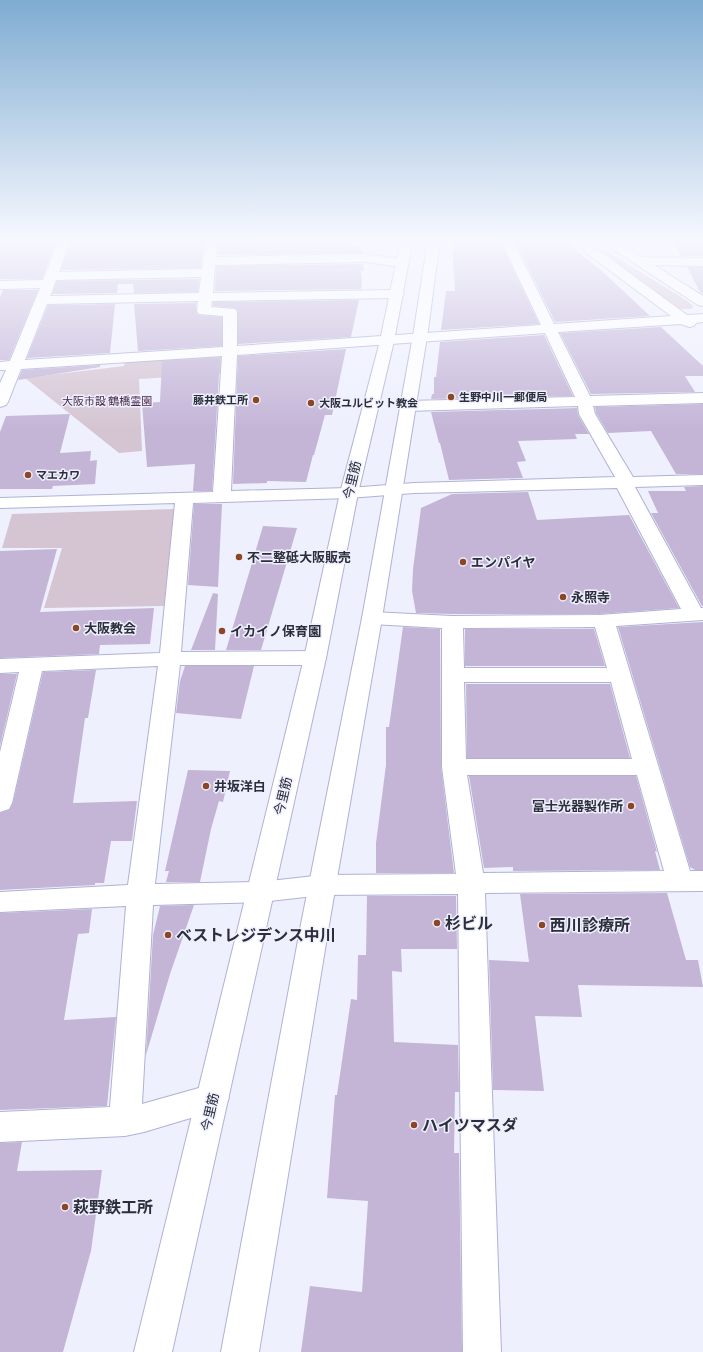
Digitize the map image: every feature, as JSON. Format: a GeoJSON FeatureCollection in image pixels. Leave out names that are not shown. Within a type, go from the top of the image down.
{"type":"FeatureCollection","features":[{"type":"Feature","properties":{"kind":"street"},"geometry":{"type":"LineString","coordinates":[[0,402],[7,365],[41,302]]}},
{"type":"Feature","properties":{"kind":"street"},"geometry":{"type":"LineString","coordinates":[[205,302],[204,311],[230,312],[230,350],[222,497]]}},
{"type":"Feature","properties":{"kind":"street","name":"今里筋"},"geometry":{"type":"LineString","coordinates":[[153,1352],[315,658],[349,493],[395,302]]}},
{"type":"Feature","properties":{"kind":"street"},"geometry":{"type":"LineString","coordinates":[[240,1352],[322,886],[372,618],[407,406],[426,338],[429,302]]}},
{"type":"Feature","properties":{"kind":"street"},"geometry":{"type":"LineString","coordinates":[[372,618],[452,622],[604,621],[699,614],[587,414],[585,402],[537,302]]}},
{"type":"Feature","properties":{"kind":"street"},"geometry":{"type":"LineString","coordinates":[[660,302],[703,332]]}},
{"type":"Feature","properties":{"kind":"street"},"geometry":{"type":"LineString","coordinates":[[7,365],[550,330],[703,318]]}},
{"type":"Feature","properties":{"kind":"street"},"geometry":{"type":"LineString","coordinates":[[407,406],[703,398]]}},
{"type":"Feature","properties":{"kind":"street"},"geometry":{"type":"LineString","coordinates":[[0,503],[349,493],[394,490],[703,480]]}},
{"type":"Feature","properties":{"kind":"street"},"geometry":{"type":"LineString","coordinates":[[125,1121],[140,895],[170,659],[184,498]]}},
{"type":"Feature","properties":{"kind":"street"},"geometry":{"type":"LineString","coordinates":[[0,902],[140,895],[261,892],[322,886],[691,882],[647,767],[604,621]]}},
{"type":"Feature","properties":{"kind":"street"},"geometry":{"type":"LineString","coordinates":[[452,622],[454,675],[454,767],[471,884],[482,1352]]}},
{"type":"Feature","properties":{"kind":"street"},"geometry":{"type":"LineString","coordinates":[[0,666],[170,659],[315,658]]}},
{"type":"Feature","properties":{"kind":"street"},"geometry":{"type":"LineString","coordinates":[[0,803],[32,665]]}},
{"type":"Feature","properties":{"kind":"street"},"geometry":{"type":"LineString","coordinates":[[454,675],[620,675]]}},
{"type":"Feature","properties":{"kind":"street"},"geometry":{"type":"LineString","coordinates":[[454,767],[647,767]]}},
{"type":"Feature","properties":{"kind":"street"},"geometry":{"type":"LineString","coordinates":[[0,1127],[125,1121],[144,1118],[213,1098]]}},
{"type":"Feature","properties":{"kind":"green space"},"geometry":{"type":"Polygon","coordinates":[[[668,302],[688,302],[693,306],[692,309],[679,309],[668,302]]]}},
{"type":"Feature","properties":{"kind":"green space","name":"大阪市設 鶴橋霊園"},"geometry":{"type":"Polygon","coordinates":[[[222,354],[221,374],[139,379],[142,451],[119,453],[25,378],[124,366],[125,360],[222,354]]]}},
{"type":"Feature","properties":{"kind":"green space"},"geometry":{"type":"Polygon","coordinates":[[[174,509],[164,606],[44,608],[62,548],[2,548],[12,514],[174,509]]]}},
{"type":"Feature","properties":{"kind":"building"},"geometry":{"type":"Polygon","coordinates":[[[0,302],[33,302],[9,360],[0,360],[0,302]]]}},
{"type":"Feature","properties":{"kind":"building"},"geometry":{"type":"Polygon","coordinates":[[[213,302],[359,302],[351,337],[238,344],[238,311],[235,308],[213,306],[213,302]]]}},
{"type":"Feature","properties":{"kind":"building"},"geometry":{"type":"Polygon","coordinates":[[[445,302],[529,302],[539,324],[441,330],[445,302]]]}},
{"type":"Feature","properties":{"kind":"building"},"geometry":{"type":"Polygon","coordinates":[[[545,302],[635,302],[650,316],[555,322],[545,302]]]}},
{"type":"Feature","properties":{"kind":"building"},"geometry":{"type":"Polygon","coordinates":[[[196,303],[196,311],[198,315],[222,317],[222,346],[138,351],[134,304],[196,303]]]}},
{"type":"Feature","properties":{"kind":"building"},"geometry":{"type":"Polygon","coordinates":[[[115,304],[110,353],[27,358],[48,305],[115,304]]]}},
{"type":"Feature","properties":{"kind":"building"},"geometry":{"type":"Polygon","coordinates":[[[661,327],[703,366],[703,376],[685,376],[695,392],[591,394],[560,333],[661,327]]]}},
{"type":"Feature","properties":{"kind":"building"},"geometry":{"type":"Polygon","coordinates":[[[544,335],[573,396],[431,399],[432,394],[434,394],[434,377],[436,377],[440,342],[544,335]]]}},
{"type":"Feature","properties":{"kind":"building"},"geometry":{"type":"Polygon","coordinates":[[[346,349],[332,415],[325,415],[306,482],[267,481],[267,483],[233,484],[238,356],[346,349]]]}},
{"type":"Feature","properties":{"kind":"building"},"geometry":{"type":"Polygon","coordinates":[[[220,358],[212,491],[193,491],[195,464],[147,467],[142,403],[160,402],[162,361],[220,358]]]}},
{"type":"Feature","properties":{"kind":"building"},"geometry":{"type":"Polygon","coordinates":[[[100,365],[100,367],[18,380],[22,370],[100,365]]]}},
{"type":"Feature","properties":{"kind":"building"},"geometry":{"type":"Polygon","coordinates":[[[703,404],[703,474],[676,474],[651,431],[608,433],[596,413],[595,407],[703,404]]]}},
{"type":"Feature","properties":{"kind":"building"},"geometry":{"type":"Polygon","coordinates":[[[577,408],[578,415],[589,434],[575,434],[577,439],[518,441],[526,461],[517,462],[523,478],[449,480],[431,412],[577,408]]]}},
{"type":"Feature","properties":{"kind":"building"},"geometry":{"type":"Polygon","coordinates":[[[70,414],[60,453],[91,451],[90,461],[97,460],[95,484],[53,486],[52,489],[0,489],[0,432],[6,416],[70,414]]]}},
{"type":"Feature","properties":{"kind":"building"},"geometry":{"type":"Polygon","coordinates":[[[703,486],[702,606],[651,513],[658,513],[648,491],[686,491],[684,487],[703,486]]]}},
{"type":"Feature","properties":{"kind":"building"},"geometry":{"type":"Polygon","coordinates":[[[528,492],[537,520],[629,515],[679,608],[599,614],[416,613],[412,591],[413,569],[421,508],[452,494],[528,492]]]}},
{"type":"Feature","properties":{"kind":"building"},"geometry":{"type":"Polygon","coordinates":[[[194,504],[222,504],[218,587],[188,585],[194,504]]]}},
{"type":"Feature","properties":{"kind":"building"},"geometry":{"type":"Polygon","coordinates":[[[263,526],[297,528],[261,650],[226,650],[263,526]]]}},
{"type":"Feature","properties":{"kind":"building"},"geometry":{"type":"Polygon","coordinates":[[[57,549],[40,612],[154,608],[150,644],[100,645],[99,654],[0,658],[0,551],[57,549]]]}},
{"type":"Feature","properties":{"kind":"building"},"geometry":{"type":"Polygon","coordinates":[[[213,593],[218,594],[215,650],[191,650],[213,593]]]}},
{"type":"Feature","properties":{"kind":"building"},"geometry":{"type":"Polygon","coordinates":[[[703,622],[703,870],[695,870],[690,867],[618,627],[703,622]]]}},
{"type":"Feature","properties":{"kind":"building"},"geometry":{"type":"Polygon","coordinates":[[[403,627],[440,629],[441,767],[454,873],[376,873],[376,843],[386,765],[386,727],[389,727],[403,627]]]}},
{"type":"Feature","properties":{"kind":"building"},"geometry":{"type":"Polygon","coordinates":[[[465,629],[594,629],[605,666],[465,666],[465,629]]]}},
{"type":"Feature","properties":{"kind":"building"},"geometry":{"type":"Polygon","coordinates":[[[185,666],[254,666],[241,719],[176,713],[180,681],[185,666]]]}},
{"type":"Feature","properties":{"kind":"building"},"geometry":{"type":"Polygon","coordinates":[[[96,670],[88,718],[85,718],[73,803],[137,801],[132,841],[111,841],[104,883],[95,883],[95,885],[0,890],[0,813],[9,810],[13,803],[43,672],[96,670]]]}},
{"type":"Feature","properties":{"kind":"building"},"geometry":{"type":"Polygon","coordinates":[[[0,674],[17,674],[0,746],[0,674]]]}},
{"type":"Feature","properties":{"kind":"building"},"geometry":{"type":"Polygon","coordinates":[[[466,684],[610,684],[630,758],[467,758],[466,684]]]}},
{"type":"Feature","properties":{"kind":"building"},"geometry":{"type":"Polygon","coordinates":[[[188,770],[230,771],[223,802],[219,801],[211,829],[200,882],[166,882],[169,871],[165,871],[188,770]]]}},
{"type":"Feature","properties":{"kind":"building"},"geometry":{"type":"Polygon","coordinates":[[[469,776],[636,776],[657,852],[655,851],[660,870],[513,871],[513,867],[484,868],[469,776]]]}},
{"type":"Feature","properties":{"kind":"building"},"geometry":{"type":"Polygon","coordinates":[[[667,893],[686,960],[698,960],[703,987],[578,985],[582,1017],[535,1016],[544,1091],[493,1090],[489,960],[529,962],[520,894],[667,893]]]}},
{"type":"Feature","properties":{"kind":"building"},"geometry":{"type":"Polygon","coordinates":[[[367,896],[456,896],[457,949],[401,949],[402,972],[392,971],[394,1042],[458,1045],[459,1092],[455,1092],[454,1153],[459,1153],[462,1352],[301,1352],[310,1286],[362,1292],[368,1201],[327,1198],[335,1095],[337,1095],[351,999],[357,1000],[358,955],[366,955],[367,896]]]}},
{"type":"Feature","properties":{"kind":"building"},"geometry":{"type":"Polygon","coordinates":[[[194,905],[170,974],[146,1055],[153,935],[160,906],[194,905]]]}},
{"type":"Feature","properties":{"kind":"building"},"geometry":{"type":"Polygon","coordinates":[[[92,909],[89,933],[78,934],[64,1020],[116,1017],[107,1106],[0,1110],[0,913],[92,909]]]}},
{"type":"Feature","properties":{"kind":"building"},"geometry":{"type":"Polygon","coordinates":[[[22,1142],[17,1171],[102,1170],[91,1251],[63,1352],[0,1352],[0,1143],[22,1142]]]}},
{"type":"Feature","properties":{"kind":"place","name":"生野中川一郵便局"},"geometry":{"type":"Point","coordinates":[451,397]}},
{"type":"Feature","properties":{"kind":"place","name":"藤井鉄工所"},"geometry":{"type":"Point","coordinates":[256,400]}},
{"type":"Feature","properties":{"kind":"place","name":"大阪ユルビット教会"},"geometry":{"type":"Point","coordinates":[311,403]}},
{"type":"Feature","properties":{"kind":"place","name":"マエカワ"},"geometry":{"type":"Point","coordinates":[28,475]}},
{"type":"Feature","properties":{"kind":"place","name":"不二整砥大阪販売"},"geometry":{"type":"Point","coordinates":[239,557]}},
{"type":"Feature","properties":{"kind":"place","name":"エンパイヤ"},"geometry":{"type":"Point","coordinates":[463,562]}},
{"type":"Feature","properties":{"kind":"place","name":"永照寺"},"geometry":{"type":"Point","coordinates":[563,597]}},
{"type":"Feature","properties":{"kind":"place","name":"大阪教会"},"geometry":{"type":"Point","coordinates":[76,628]}},
{"type":"Feature","properties":{"kind":"place","name":"イカイノ保育園"},"geometry":{"type":"Point","coordinates":[222,631]}},
{"type":"Feature","properties":{"kind":"place","name":"井坂洋白"},"geometry":{"type":"Point","coordinates":[206,786]}},
{"type":"Feature","properties":{"kind":"place","name":"富士光器製作所"},"geometry":{"type":"Point","coordinates":[631,806]}},
{"type":"Feature","properties":{"kind":"place","name":"杉ビル"},"geometry":{"type":"Point","coordinates":[437,923]}},
{"type":"Feature","properties":{"kind":"place","name":"西川診療所"},"geometry":{"type":"Point","coordinates":[542,925]}},
{"type":"Feature","properties":{"kind":"place","name":"ベストレジデンス中川"},"geometry":{"type":"Point","coordinates":[168,935]}},
{"type":"Feature","properties":{"kind":"place","name":"ハイツマスダ"},"geometry":{"type":"Point","coordinates":[414,1125]}},
{"type":"Feature","properties":{"kind":"place","name":"萩野鉄工所"},"geometry":{"type":"Point","coordinates":[65,1207]}}]}
